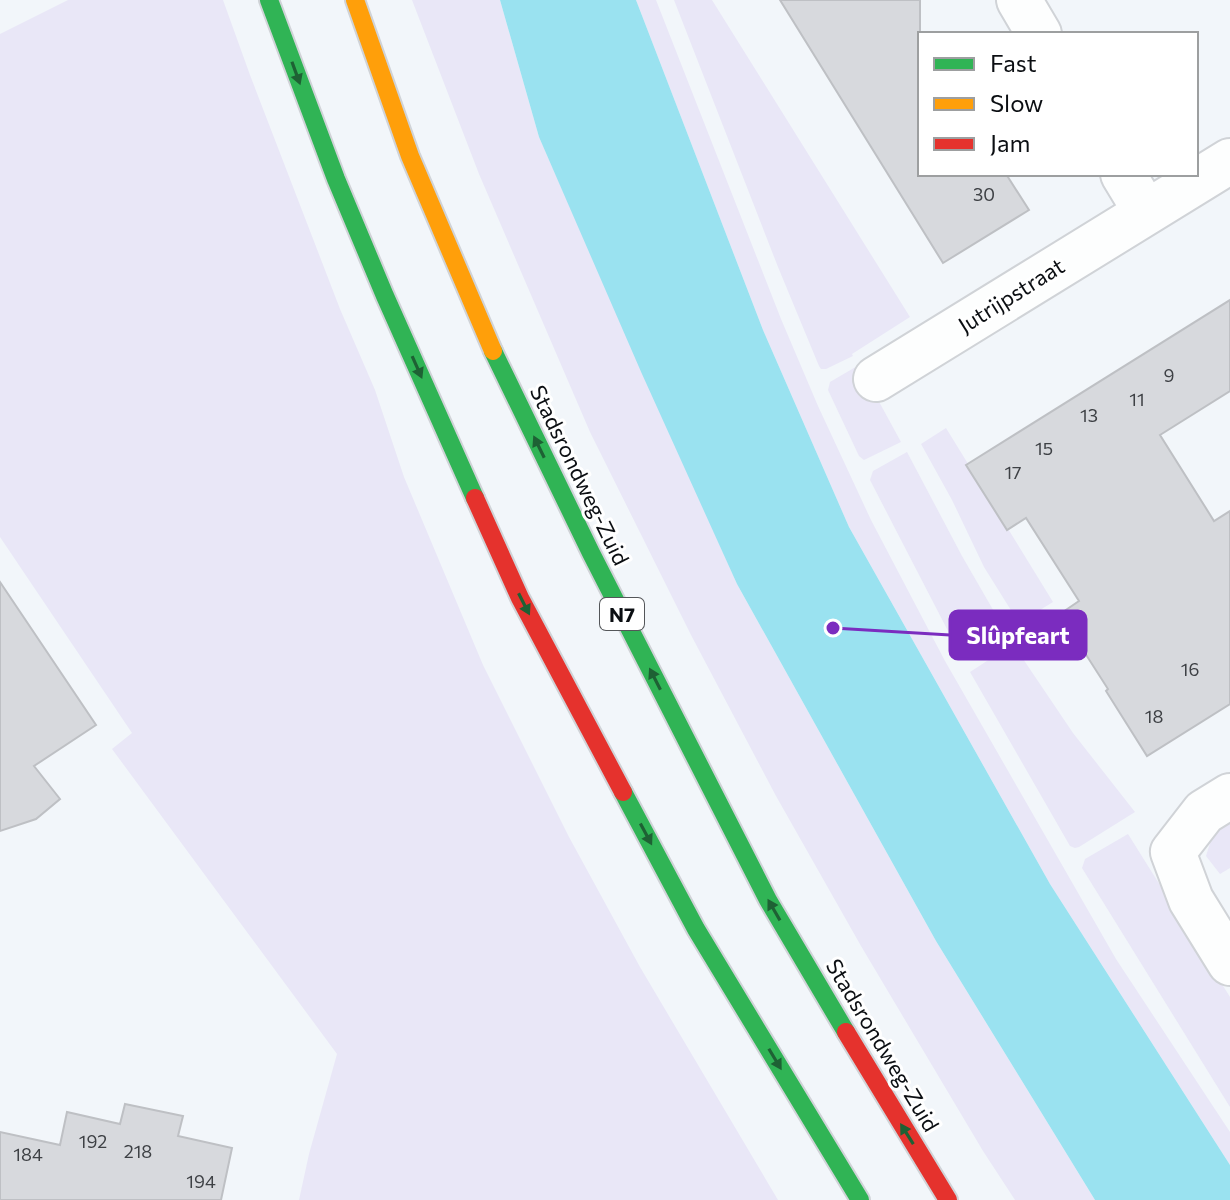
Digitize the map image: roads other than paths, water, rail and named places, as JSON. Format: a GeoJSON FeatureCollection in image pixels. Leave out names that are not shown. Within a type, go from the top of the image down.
{"type":"FeatureCollection","features":[{"type":"Feature","properties":{"kind":"highway"},"geometry":{"type":"LineString","coordinates":[[269,0],[360,238],[520,598],[696,929],[860,1200]]}},
{"type":"Feature","properties":{"kind":"highway","name":"Stadsrondweg-Zuid"},"geometry":{"type":"LineString","coordinates":[[355,0],[410,156],[496,358],[591,553],[768,900],[948,1200]]}},
{"type":"Feature","properties":{"kind":"street"},"geometry":{"type":"LineString","coordinates":[[1019,0],[1038,32]]}},
{"type":"Feature","properties":{"kind":"street","name":"Jutrijpstraat"},"geometry":{"type":"LineString","coordinates":[[876,379],[1230,161]]}},
{"type":"Feature","properties":{"kind":"street"},"geometry":{"type":"LineString","coordinates":[[1124,176],[1146,212]]}},
{"type":"Feature","properties":{"kind":"street"},"geometry":{"type":"LineString","coordinates":[[1230,796],[1204,812],[1173,852],[1191,900],[1230,963]]}},
{"type":"Feature","properties":{"kind":"water"},"geometry":{"type":"Polygon","coordinates":[[[500,0],[636,0],[763,330],[849,527],[1050,884],[1230,1165],[1230,1200],[1095,1200],[936,941],[737,584],[539,137],[500,0]]]}},
{"type":"Feature","properties":{"kind":"place","name":"Slûpfeart"},"geometry":{"type":"Point","coordinates":[833,628]}}]}
